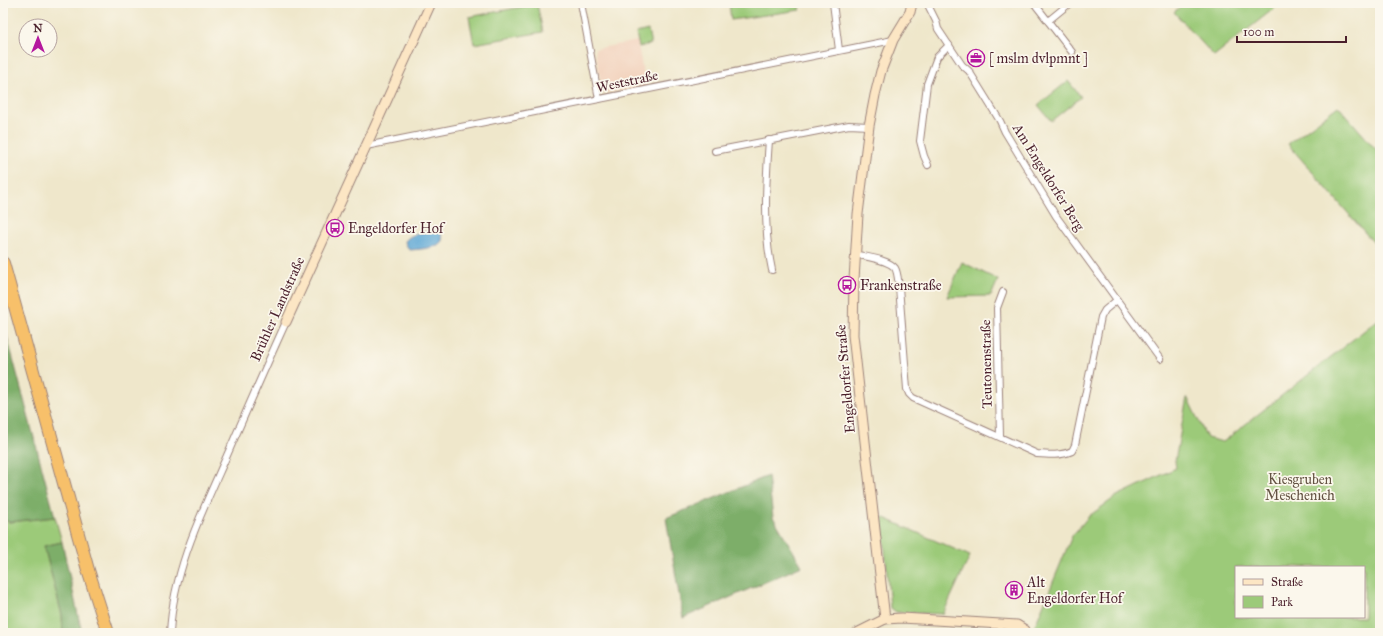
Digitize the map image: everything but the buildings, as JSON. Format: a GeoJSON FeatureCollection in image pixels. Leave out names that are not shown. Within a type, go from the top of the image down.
{"type":"FeatureCollection","features":[{"type":"Feature","properties":{"kind":"highway"},"geometry":{"type":"LineString","coordinates":[[3,263],[88,570],[108,633]]}},
{"type":"Feature","properties":{"kind":"street","name":"Brühler Landstraße"},"geometry":{"type":"LineString","coordinates":[[170,633],[180,576],[194,532],[243,416],[431,3]]}},
{"type":"Feature","properties":{"kind":"street"},"geometry":{"type":"LineString","coordinates":[[581,3],[599,99]]}},
{"type":"Feature","properties":{"kind":"street"},"geometry":{"type":"LineString","coordinates":[[833,3],[839,50]]}},
{"type":"Feature","properties":{"kind":"street","name":"Engeldorfer Straße"},"geometry":{"type":"LineString","coordinates":[[885,619],[853,335],[855,254],[858,214],[869,126],[875,95],[881,71],[893,40],[910,12],[912,3]]}},
{"type":"Feature","properties":{"kind":"street","name":"Am Engeldorfer Berg"},"geometry":{"type":"LineString","coordinates":[[927,3],[936,21],[938,29],[962,65],[969,71],[996,114],[1004,132],[1056,216],[1160,359]]}},
{"type":"Feature","properties":{"kind":"street"},"geometry":{"type":"LineString","coordinates":[[1034,3],[1072,52]]}},
{"type":"Feature","properties":{"kind":"street"},"geometry":{"type":"LineString","coordinates":[[1048,21],[1070,3]]}},
{"type":"Feature","properties":{"kind":"street","name":"Weststraße"},"geometry":{"type":"LineString","coordinates":[[366,146],[893,40]]}},
{"type":"Feature","properties":{"kind":"street"},"geometry":{"type":"LineString","coordinates":[[928,165],[920,141],[927,84],[937,57],[949,45]]}},
{"type":"Feature","properties":{"kind":"street"},"geometry":{"type":"LineString","coordinates":[[715,151],[849,125],[869,126]]}},
{"type":"Feature","properties":{"kind":"street"},"geometry":{"type":"LineString","coordinates":[[769,140],[766,191],[768,249],[772,270]]}},
{"type":"Feature","properties":{"kind":"street"},"geometry":{"type":"LineString","coordinates":[[855,254],[888,262],[897,272],[907,390],[909,394],[913,398],[1037,454],[1066,454],[1072,451],[1075,445],[1101,317],[1105,310],[1117,300]]}},
{"type":"Feature","properties":{"kind":"street","name":"Teutonenstraße"},"geometry":{"type":"LineString","coordinates":[[1000,436],[996,308],[1004,292]]}},
{"type":"Feature","properties":{"kind":"street"},"geometry":{"type":"LineString","coordinates":[[856,633],[885,619],[902,618],[1017,625],[1025,631]]}},
{"type":"Feature","properties":{"kind":"shaded area"},"geometry":{"type":"Polygon","coordinates":[[[637,41],[646,86],[606,93],[604,92],[602,90],[595,49],[637,41]]]}},
{"type":"Feature","properties":{"kind":"green space"},"geometry":{"type":"Polygon","coordinates":[[[729,3],[799,3],[800,10],[731,20],[729,3]]]}},
{"type":"Feature","properties":{"kind":"green space"},"geometry":{"type":"Polygon","coordinates":[[[1185,3],[1281,3],[1214,56],[1174,12],[1185,3]]]}},
{"type":"Feature","properties":{"kind":"green space"},"geometry":{"type":"Polygon","coordinates":[[[537,4],[543,32],[474,44],[469,17],[537,4]]]}},
{"type":"Feature","properties":{"kind":"green space"},"geometry":{"type":"Polygon","coordinates":[[[648,30],[651,44],[639,47],[636,33],[648,30]]]}},
{"type":"Feature","properties":{"kind":"green space"},"geometry":{"type":"Polygon","coordinates":[[[1068,81],[1081,97],[1051,121],[1038,105],[1068,81]]]}},
{"type":"Feature","properties":{"kind":"green space"},"geometry":{"type":"Polygon","coordinates":[[[1338,106],[1380,154],[1380,250],[1288,144],[1338,106]]]}},
{"type":"Feature","properties":{"kind":"green space"},"geometry":{"type":"Polygon","coordinates":[[[962,262],[998,280],[991,296],[947,297],[962,262]]]}},
{"type":"Feature","properties":{"kind":"green space","name":"Kiesgruben Meschenich"},"geometry":{"type":"Polygon","coordinates":[[[1380,318],[1380,633],[1035,633],[1034,628],[1072,536],[1089,516],[1117,496],[1176,468],[1175,461],[1187,397],[1207,438],[1223,442],[1380,318]]]}},
{"type":"Feature","properties":{"kind":"green space"},"geometry":{"type":"Polygon","coordinates":[[[3,321],[55,517],[9,522],[3,519],[3,321]]]}},
{"type":"Feature","properties":{"kind":"green space"},"geometry":{"type":"Polygon","coordinates":[[[768,476],[773,517],[802,566],[683,618],[666,518],[768,476]]]}},
{"type":"Feature","properties":{"kind":"green space"},"geometry":{"type":"Polygon","coordinates":[[[55,517],[62,542],[44,546],[62,615],[63,633],[3,633],[3,519],[9,522],[55,517]]]}},
{"type":"Feature","properties":{"kind":"green space"},"geometry":{"type":"Polygon","coordinates":[[[882,517],[970,556],[943,614],[896,612],[890,607],[882,517]]]}},
{"type":"Feature","properties":{"kind":"green space"},"geometry":{"type":"Polygon","coordinates":[[[62,542],[82,633],[63,633],[62,615],[44,546],[62,542]]]}},
{"type":"Feature","properties":{"kind":"water"},"geometry":{"type":"Polygon","coordinates":[[[435,231],[440,232],[442,241],[433,247],[410,250],[406,245],[405,241],[411,236],[419,233],[435,231]]]}},
{"type":"Feature","properties":{"kind":"place","name":"[ mslm dvlpmnt ]"},"geometry":{"type":"Point","coordinates":[976,58]}},
{"type":"Feature","properties":{"kind":"place","name":"Engeldorfer Hof"},"geometry":{"type":"Point","coordinates":[335,228]}},
{"type":"Feature","properties":{"kind":"place","name":"Frankenstraße"},"geometry":{"type":"Point","coordinates":[847,285]}},
{"type":"Feature","properties":{"kind":"place","name":"Alt Engeldorfer Hof"},"geometry":{"type":"Point","coordinates":[1014,590]}}]}
